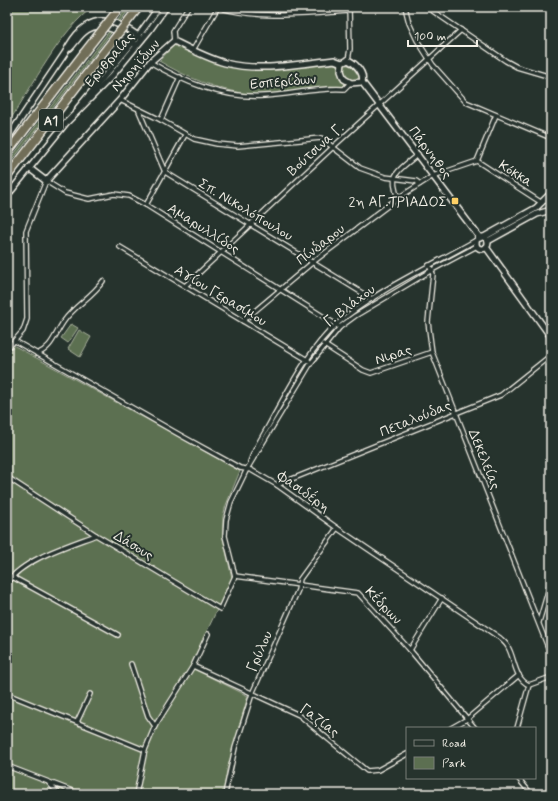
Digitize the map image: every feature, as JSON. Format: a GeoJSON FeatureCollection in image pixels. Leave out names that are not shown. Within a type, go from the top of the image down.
{"type":"FeatureCollection","features":[{"type":"Feature","properties":{"kind":"highway","name":"Α1"},"geometry":{"type":"LineString","coordinates":[[7,153],[120,7]]}},
{"type":"Feature","properties":{"kind":"highway","name":"Α1"},"geometry":{"type":"LineString","coordinates":[[7,177],[139,7]]}},
{"type":"Feature","properties":{"kind":"street","name":"Ερυθραίας"},"geometry":{"type":"LineString","coordinates":[[66,123],[112,76],[137,45],[140,37],[159,7]]}},
{"type":"Feature","properties":{"kind":"street","name":"Ερυθραίας"},"geometry":{"type":"LineString","coordinates":[[7,196],[66,123],[92,88],[132,42],[140,37],[166,7]]}},
{"type":"Feature","properties":{"kind":"street"},"geometry":{"type":"LineString","coordinates":[[174,41],[173,31],[188,7]]}},
{"type":"Feature","properties":{"kind":"street"},"geometry":{"type":"LineString","coordinates":[[193,50],[218,7],[267,15],[287,16],[349,9],[350,49],[345,61],[341,71],[342,77],[350,83],[357,84],[362,82],[363,77],[359,70],[352,62],[345,61]]}},
{"type":"Feature","properties":{"kind":"street"},"geometry":{"type":"LineString","coordinates":[[406,7],[409,23],[416,40],[429,59],[468,104],[551,138]]}},
{"type":"Feature","properties":{"kind":"street"},"geometry":{"type":"LineString","coordinates":[[427,7],[517,67],[551,77]]}},
{"type":"Feature","properties":{"kind":"street"},"geometry":{"type":"LineString","coordinates":[[546,7],[551,10]]}},
{"type":"Feature","properties":{"kind":"street"},"geometry":{"type":"LineString","coordinates":[[7,139],[80,29],[91,22],[107,22],[140,37]]}},
{"type":"Feature","properties":{"kind":"street"},"geometry":{"type":"LineString","coordinates":[[65,53],[84,32],[93,27],[110,29],[137,45]]}},
{"type":"Feature","properties":{"kind":"street","name":"Βούτσινα Γ."},"geometry":{"type":"LineString","coordinates":[[185,286],[333,147],[461,30]]}},
{"type":"Feature","properties":{"kind":"street","name":"Νηρηϊδων"},"geometry":{"type":"LineString","coordinates":[[46,181],[120,100],[150,62],[174,41],[224,62],[240,65],[265,66],[334,60],[345,61]]}},
{"type":"Feature","properties":{"kind":"street","name":"Εσπερίδων"},"geometry":{"type":"LineString","coordinates":[[150,62],[180,77],[221,92],[259,96],[325,89],[344,89],[350,83]]}},
{"type":"Feature","properties":{"kind":"street"},"geometry":{"type":"LineString","coordinates":[[161,120],[180,77]]}},
{"type":"Feature","properties":{"kind":"street","name":"Πάρνηθος"},"geometry":{"type":"LineString","coordinates":[[362,82],[482,239]]}},
{"type":"Feature","properties":{"kind":"street"},"geometry":{"type":"LineString","coordinates":[[120,100],[139,111],[161,120],[185,135],[203,141],[238,146],[321,138],[360,168],[420,184]]}},
{"type":"Feature","properties":{"kind":"street"},"geometry":{"type":"LineString","coordinates":[[139,111],[165,172]]}},
{"type":"Feature","properties":{"kind":"street"},"geometry":{"type":"LineString","coordinates":[[477,161],[496,115]]}},
{"type":"Feature","properties":{"kind":"street"},"geometry":{"type":"LineString","coordinates":[[146,205],[185,135]]}},
{"type":"Feature","properties":{"kind":"street"},"geometry":{"type":"LineString","coordinates":[[398,198],[393,185],[393,178],[398,171],[418,154]]}},
{"type":"Feature","properties":{"kind":"street","name":"Πίνδαρου"},"geometry":{"type":"LineString","coordinates":[[243,322],[313,262],[398,198],[433,176],[477,161]]}},
{"type":"Feature","properties":{"kind":"street","name":"Κόκκα"},"geometry":{"type":"LineString","coordinates":[[477,161],[542,202]]}},
{"type":"Feature","properties":{"kind":"street"},"geometry":{"type":"LineString","coordinates":[[7,348],[23,331],[27,319],[27,227],[46,181],[30,168]]}},
{"type":"Feature","properties":{"kind":"street","name":"Σπ. Νικολόπουλου"},"geometry":{"type":"LineString","coordinates":[[165,172],[372,299]]}},
{"type":"Feature","properties":{"kind":"street","name":"Αμαρυλλίδος"},"geometry":{"type":"LineString","coordinates":[[46,181],[65,193],[83,198],[89,199],[114,194],[129,196],[222,252],[338,326]]}},
{"type":"Feature","properties":{"kind":"street"},"geometry":{"type":"LineString","coordinates":[[486,247],[482,249],[477,246],[482,239],[531,212],[551,193]]}},
{"type":"Feature","properties":{"kind":"street"},"geometry":{"type":"LineString","coordinates":[[482,239],[537,214],[551,210]]}},
{"type":"Feature","properties":{"kind":"street"},"geometry":{"type":"LineString","coordinates":[[482,239],[486,247],[551,338]]}},
{"type":"Feature","properties":{"kind":"street","name":"Γ. Βλάχου"},"geometry":{"type":"LineString","coordinates":[[309,362],[320,343],[338,326],[372,299],[429,265],[482,239]]}},
{"type":"Feature","properties":{"kind":"street","name":"Γ. Βλάχου"},"geometry":{"type":"LineString","coordinates":[[235,576],[225,529],[231,502],[252,456],[294,381],[309,362],[325,346],[338,326],[432,270],[477,246]]}},
{"type":"Feature","properties":{"kind":"street","name":"Αγίου Γερασίμου"},"geometry":{"type":"LineString","coordinates":[[120,247],[309,362]]}},
{"type":"Feature","properties":{"kind":"street"},"geometry":{"type":"LineString","coordinates":[[429,265],[432,270]]}},
{"type":"Feature","properties":{"kind":"street","name":"Δεκελείας"},"geometry":{"type":"LineString","coordinates":[[432,270],[433,274],[428,328],[432,352],[550,652]]}},
{"type":"Feature","properties":{"kind":"street"},"geometry":{"type":"LineString","coordinates":[[36,354],[45,351],[64,321],[83,300],[96,292],[103,280]]}},
{"type":"Feature","properties":{"kind":"street","name":"Φασιδέρη"},"geometry":{"type":"LineString","coordinates":[[14,341],[187,439],[240,468],[247,469],[277,485],[337,528],[442,598],[504,642],[508,646],[522,681],[528,685]]}},
{"type":"Feature","properties":{"kind":"street","name":"Νιρας"},"geometry":{"type":"LineString","coordinates":[[320,343],[363,370],[371,373],[432,352]]}},
{"type":"Feature","properties":{"kind":"street","name":"Πεταλούδας"},"geometry":{"type":"LineString","coordinates":[[277,485],[500,395],[551,355]]}},
{"type":"Feature","properties":{"kind":"street","name":"Δάσους"},"geometry":{"type":"LineString","coordinates":[[7,477],[96,535],[220,609],[235,576]]}},
{"type":"Feature","properties":{"kind":"street","name":"Γρύλου"},"geometry":{"type":"LineString","coordinates":[[225,794],[235,748],[252,694],[302,576],[337,528]]}},
{"type":"Feature","properties":{"kind":"street"},"geometry":{"type":"LineString","coordinates":[[7,583],[11,577],[47,553],[96,535]]}},
{"type":"Feature","properties":{"kind":"street"},"geometry":{"type":"LineString","coordinates":[[7,574],[118,636]]}},
{"type":"Feature","properties":{"kind":"street","name":"Κέδρων"},"geometry":{"type":"LineString","coordinates":[[235,576],[358,593],[410,650],[474,727]]}},
{"type":"Feature","properties":{"kind":"street"},"geometry":{"type":"LineString","coordinates":[[539,623],[551,581]]}},
{"type":"Feature","properties":{"kind":"street"},"geometry":{"type":"LineString","coordinates":[[410,650],[442,598]]}},
{"type":"Feature","properties":{"kind":"street"},"geometry":{"type":"LineString","coordinates":[[136,794],[145,750],[155,726],[193,666],[208,634]]}},
{"type":"Feature","properties":{"kind":"street"},"geometry":{"type":"LineString","coordinates":[[131,664],[148,716],[155,726]]}},
{"type":"Feature","properties":{"kind":"street","name":"Γαζίας"},"geometry":{"type":"LineString","coordinates":[[193,666],[299,715],[367,771],[378,770],[406,755]]}},
{"type":"Feature","properties":{"kind":"street"},"geometry":{"type":"LineString","coordinates":[[453,727],[467,719],[519,675]]}},
{"type":"Feature","properties":{"kind":"street"},"geometry":{"type":"LineString","coordinates":[[517,727],[528,685],[551,677]]}},
{"type":"Feature","properties":{"kind":"street"},"geometry":{"type":"LineString","coordinates":[[7,694],[145,750]]}},
{"type":"Feature","properties":{"kind":"street"},"geometry":{"type":"LineString","coordinates":[[77,722],[90,694]]}},
{"type":"Feature","properties":{"kind":"street"},"geometry":{"type":"LineString","coordinates":[[7,766],[80,794]]}},
{"type":"Feature","properties":{"kind":"street"},"geometry":{"type":"LineString","coordinates":[[519,779],[531,794]]}},
{"type":"Feature","properties":{"kind":"street"},"geometry":{"type":"LineString","coordinates":[[47,781],[59,794]]}},
{"type":"Feature","properties":{"kind":"green space"},"geometry":{"type":"Polygon","coordinates":[[[7,7],[93,7],[81,17],[58,44],[10,120],[7,118],[7,7]]]}},
{"type":"Feature","properties":{"kind":"green space"},"geometry":{"type":"Polygon","coordinates":[[[128,7],[131,7],[7,167],[7,163],[128,7]]]}},
{"type":"Feature","properties":{"kind":"green space"},"geometry":{"type":"Polygon","coordinates":[[[174,45],[209,60],[263,69],[335,64],[339,67],[340,76],[346,83],[342,87],[330,86],[278,94],[257,95],[236,92],[202,82],[159,61],[174,45]]]}},
{"type":"Feature","properties":{"kind":"green space"},"geometry":{"type":"Polygon","coordinates":[[[344,64],[352,66],[360,80],[349,80],[344,73],[344,64]]]}},
{"type":"Feature","properties":{"kind":"green space"},"geometry":{"type":"Polygon","coordinates":[[[71,324],[78,328],[68,343],[61,338],[71,324]]]}},
{"type":"Feature","properties":{"kind":"green space"},"geometry":{"type":"Polygon","coordinates":[[[79,330],[91,337],[80,357],[68,349],[79,330]]]}},
{"type":"Feature","properties":{"kind":"green space"},"geometry":{"type":"Polygon","coordinates":[[[13,345],[240,471],[223,516],[223,538],[232,578],[190,667],[248,696],[227,770],[223,794],[7,794],[7,353],[13,345]]]}},
{"type":"Feature","properties":{"kind":"place","name":"2η ΑΓ.ΤΡΙΑΔΟΣ"},"geometry":{"type":"Point","coordinates":[455,201]}}]}
